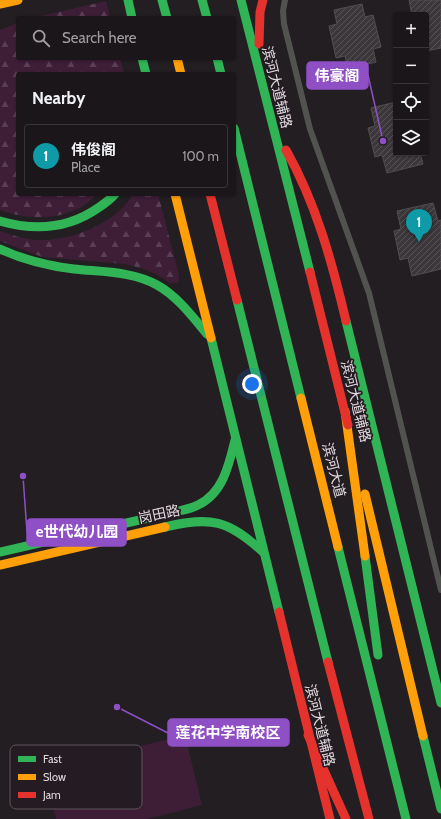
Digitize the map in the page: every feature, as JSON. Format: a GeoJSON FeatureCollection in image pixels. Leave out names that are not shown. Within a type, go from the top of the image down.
{"type":"FeatureCollection","features":[{"type":"Feature","properties":{"kind":"main road"},"geometry":{"type":"LineString","coordinates":[[128,0],[132,16]]}},
{"type":"Feature","properties":{"kind":"main road"},"geometry":{"type":"LineString","coordinates":[[162,0],[166,16]]}},
{"type":"Feature","properties":{"kind":"main road"},"geometry":{"type":"LineString","coordinates":[[202,0],[206,16]]}},
{"type":"Feature","properties":{"kind":"main road","name":"滨河大道辅路"},"geometry":{"type":"LineString","coordinates":[[241,0],[344,411],[441,809]]}},
{"type":"Feature","properties":{"kind":"main road"},"geometry":{"type":"LineString","coordinates":[[259,74],[259,27],[260,12],[263,0]]}},
{"type":"Feature","properties":{"kind":"main road"},"geometry":{"type":"LineString","coordinates":[[0,4],[16,1]]}},
{"type":"Feature","properties":{"kind":"main road"},"geometry":{"type":"LineString","coordinates":[[0,9],[16,1]]}},
{"type":"Feature","properties":{"kind":"main road"},"geometry":{"type":"LineString","coordinates":[[142,60],[146,72]]}},
{"type":"Feature","properties":{"kind":"main road"},"geometry":{"type":"LineString","coordinates":[[176,60],[180,72]]}},
{"type":"Feature","properties":{"kind":"main road"},"geometry":{"type":"LineString","coordinates":[[218,60],[220,72]]}},
{"type":"Feature","properties":{"kind":"main road"},"geometry":{"type":"LineString","coordinates":[[272,127],[291,158],[305,189],[328,253],[344,308],[441,703]]}},
{"type":"Feature","properties":{"kind":"main road","name":"滨河大道"},"geometry":{"type":"LineString","coordinates":[[236,136],[406,819]]}},
{"type":"Feature","properties":{"kind":"main road"},"geometry":{"type":"LineString","coordinates":[[0,221],[14,226],[36,228],[54,227],[76,221],[95,211],[113,196]]}},
{"type":"Feature","properties":{"kind":"main road","name":"滨河大道辅路"},"geometry":{"type":"LineString","coordinates":[[175,196],[330,819]]}},
{"type":"Feature","properties":{"kind":"main road"},"geometry":{"type":"LineString","coordinates":[[210,196],[298,546],[369,819]]}},
{"type":"Feature","properties":{"kind":"main road"},"geometry":{"type":"LineString","coordinates":[[0,249],[38,263],[60,267],[120,273],[137,277],[156,285],[174,297],[210,337]]}},
{"type":"Feature","properties":{"kind":"main road"},"geometry":{"type":"LineString","coordinates":[[344,411],[379,663]]}},
{"type":"Feature","properties":{"kind":"main road","name":"岗田路"},"geometry":{"type":"LineString","coordinates":[[0,552],[174,512],[198,505],[212,495],[218,488],[227,470],[235,440]]}},
{"type":"Feature","properties":{"kind":"main road","name":"岗田路"},"geometry":{"type":"LineString","coordinates":[[0,566],[182,523],[208,521],[226,526],[246,536],[263,552]]}},
{"type":"Feature","properties":{"kind":"main road"},"geometry":{"type":"LineString","coordinates":[[382,685],[395,775]]}},
{"type":"Feature","properties":{"kind":"main road"},"geometry":{"type":"LineString","coordinates":[[308,735],[346,819]]}},
{"type":"Feature","properties":{"kind":"lane"},"geometry":{"type":"LineString","coordinates":[[285,0],[283,11],[284,24],[310,129],[369,293],[441,590]]}},
{"type":"Feature","properties":{"kind":"green space"},"geometry":{"type":"Polygon","coordinates":[[[106,1],[110,16],[41,16],[106,1]]]}},
{"type":"Feature","properties":{"kind":"green space"},"geometry":{"type":"Polygon","coordinates":[[[16,24],[16,60],[120,60],[124,72],[16,72],[16,196],[96,196],[86,204],[66,214],[32,217],[21,216],[0,210],[0,30],[16,24]]]}},
{"type":"Feature","properties":{"kind":"green space"},"geometry":{"type":"Polygon","coordinates":[[[132,196],[159,196],[179,275],[177,283],[170,283],[156,274],[125,264],[42,257],[0,241],[0,231],[22,238],[36,240],[49,240],[77,234],[104,222],[126,205],[132,196]]]}},
{"type":"Feature","properties":{"kind":"green space"},"geometry":{"type":"Polygon","coordinates":[[[185,735],[202,805],[147,819],[56,819],[54,809],[142,809],[142,746],[185,735]]]}},
{"type":"Feature","properties":{"kind":"building"},"geometry":{"type":"Polygon","coordinates":[[[409,0],[441,0],[441,48],[429,50],[429,12],[411,12],[409,0]]]}},
{"type":"Feature","properties":{"kind":"building"},"geometry":{"type":"Polygon","coordinates":[[[362,4],[365,17],[373,15],[381,47],[373,49],[376,62],[348,69],[345,56],[336,58],[329,26],[337,24],[334,10],[362,4]]]}},
{"type":"Feature","properties":{"kind":"building"},"geometry":{"type":"Polygon","coordinates":[[[393,103],[393,156],[421,156],[423,164],[387,173],[382,155],[375,157],[368,128],[375,126],[371,108],[393,103]]]}},
{"type":"Feature","properties":{"kind":"building"},"geometry":{"type":"Polygon","coordinates":[[[433,203],[438,221],[441,220],[441,269],[412,276],[408,258],[400,260],[394,231],[401,229],[397,211],[433,203]]]}},
{"type":"Feature","properties":{"kind":"traffic: fast"},"geometry":{"type":"LineString","coordinates":[[128,0],[132,16]]}},
{"type":"Feature","properties":{"kind":"traffic: fast"},"geometry":{"type":"LineString","coordinates":[[162,0],[166,16]]}},
{"type":"Feature","properties":{"kind":"traffic: fast"},"geometry":{"type":"LineString","coordinates":[[202,0],[206,16]]}},
{"type":"Feature","properties":{"kind":"traffic: fast"},"geometry":{"type":"LineString","coordinates":[[241,0],[310,272]]}},
{"type":"Feature","properties":{"kind":"traffic: fast"},"geometry":{"type":"LineString","coordinates":[[142,60],[146,72]]}},
{"type":"Feature","properties":{"kind":"traffic: fast"},"geometry":{"type":"LineString","coordinates":[[218,60],[220,72]]}},
{"type":"Feature","properties":{"kind":"traffic: fast"},"geometry":{"type":"LineString","coordinates":[[236,136],[301,398]]}},
{"type":"Feature","properties":{"kind":"traffic: fast"},"geometry":{"type":"LineString","coordinates":[[0,221],[38,227],[63,224],[87,215],[113,196]]}},
{"type":"Feature","properties":{"kind":"traffic: fast"},"geometry":{"type":"LineString","coordinates":[[0,249],[45,264],[74,269],[116,273],[147,280],[157,285],[178,301],[207,334]]}},
{"type":"Feature","properties":{"kind":"traffic: fast"},"geometry":{"type":"LineString","coordinates":[[237,300],[328,662]]}},
{"type":"Feature","properties":{"kind":"traffic: fast"},"geometry":{"type":"LineString","coordinates":[[346,321],[441,703]]}},
{"type":"Feature","properties":{"kind":"traffic: fast"},"geometry":{"type":"LineString","coordinates":[[211,338],[279,612]]}},
{"type":"Feature","properties":{"kind":"traffic: fast"},"geometry":{"type":"LineString","coordinates":[[0,552],[195,506],[207,500],[219,486],[224,477],[235,440]]}},
{"type":"Feature","properties":{"kind":"traffic: fast"},"geometry":{"type":"LineString","coordinates":[[165,527],[195,522],[218,523],[239,533],[263,552]]}},
{"type":"Feature","properties":{"kind":"traffic: fast"},"geometry":{"type":"LineString","coordinates":[[338,547],[406,819]]}},
{"type":"Feature","properties":{"kind":"traffic: fast"},"geometry":{"type":"LineString","coordinates":[[365,556],[378,655]]}},
{"type":"Feature","properties":{"kind":"traffic: fast"},"geometry":{"type":"LineString","coordinates":[[423,736],[441,809]]}},
{"type":"Feature","properties":{"kind":"traffic: slow"},"geometry":{"type":"LineString","coordinates":[[0,4],[18,0]]}},
{"type":"Feature","properties":{"kind":"traffic: slow"},"geometry":{"type":"LineString","coordinates":[[178,60],[180,72]]}},
{"type":"Feature","properties":{"kind":"traffic: slow"},"geometry":{"type":"LineString","coordinates":[[176,196],[211,338]]}},
{"type":"Feature","properties":{"kind":"traffic: slow"},"geometry":{"type":"LineString","coordinates":[[301,398],[338,547]]}},
{"type":"Feature","properties":{"kind":"traffic: slow"},"geometry":{"type":"LineString","coordinates":[[345,411],[365,556]]}},
{"type":"Feature","properties":{"kind":"traffic: slow"},"geometry":{"type":"LineString","coordinates":[[365,494],[423,736]]}},
{"type":"Feature","properties":{"kind":"traffic: slow"},"geometry":{"type":"LineString","coordinates":[[0,565],[165,527]]}},
{"type":"Feature","properties":{"kind":"traffic: jam"},"geometry":{"type":"LineString","coordinates":[[259,44],[260,12],[263,0]]}},
{"type":"Feature","properties":{"kind":"traffic: jam"},"geometry":{"type":"LineString","coordinates":[[286,150],[297,170],[322,233],[346,321]]}},
{"type":"Feature","properties":{"kind":"traffic: jam"},"geometry":{"type":"LineString","coordinates":[[211,196],[237,300]]}},
{"type":"Feature","properties":{"kind":"traffic: jam"},"geometry":{"type":"LineString","coordinates":[[310,272],[348,425]]}},
{"type":"Feature","properties":{"kind":"traffic: jam"},"geometry":{"type":"LineString","coordinates":[[279,612],[330,819]]}},
{"type":"Feature","properties":{"kind":"traffic: jam"},"geometry":{"type":"LineString","coordinates":[[328,662],[369,819]]}},
{"type":"Feature","properties":{"kind":"traffic: jam"},"geometry":{"type":"LineString","coordinates":[[308,735],[346,819]]}},
{"type":"Feature","properties":{"kind":"place","name":"伟豪阁"},"geometry":{"type":"Point","coordinates":[383,141]}},
{"type":"Feature","properties":{"kind":"place","name":"伟俊阁"},"geometry":{"type":"Point","coordinates":[419,242]}},
{"type":"Feature","properties":{"kind":"place","name":"e世代幼儿园"},"geometry":{"type":"Point","coordinates":[23,476]}},
{"type":"Feature","properties":{"kind":"place","name":"莲花中学南校区"},"geometry":{"type":"Point","coordinates":[117,707]}}]}
